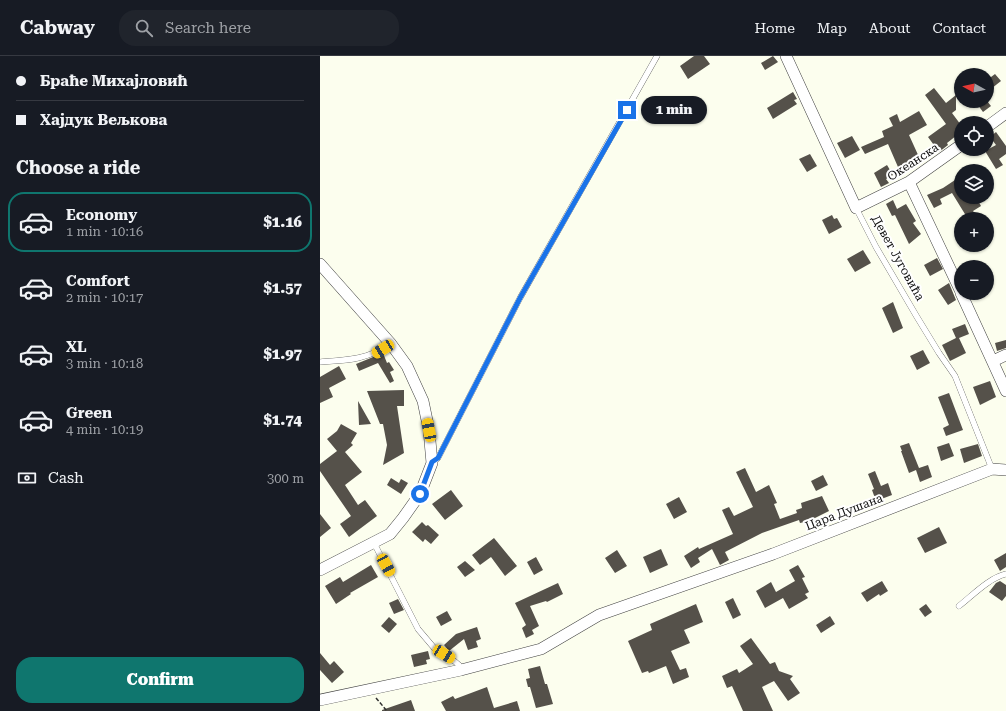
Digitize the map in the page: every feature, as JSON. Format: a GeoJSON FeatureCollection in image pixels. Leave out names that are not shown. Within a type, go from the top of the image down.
{"type":"FeatureCollection","features":[{"type":"Feature","properties":{"kind":"street","name":"Девет Југовића"},"geometry":{"type":"LineString","coordinates":[[786,56],[856,208]]}},
{"type":"Feature","properties":{"kind":"street"},"geometry":{"type":"LineString","coordinates":[[994,122],[1006,113]]}},
{"type":"Feature","properties":{"kind":"street","name":"Океанска"},"geometry":{"type":"LineString","coordinates":[[856,208],[910,182],[954,150]]}},
{"type":"Feature","properties":{"kind":"street"},"geometry":{"type":"LineString","coordinates":[[910,182],[954,278]]}},
{"type":"Feature","properties":{"kind":"street"},"geometry":{"type":"LineString","coordinates":[[320,264],[391,344],[406,366],[423,401],[429,430],[432,462],[420,494],[390,534],[320,570]]}},
{"type":"Feature","properties":{"kind":"street"},"geometry":{"type":"LineString","coordinates":[[964,300],[1006,391]]}},
{"type":"Feature","properties":{"kind":"street"},"geometry":{"type":"LineString","coordinates":[[993,361],[1006,355]]}},
{"type":"Feature","properties":{"kind":"street","name":"Цара Душана"},"geometry":{"type":"LineString","coordinates":[[320,700],[461,670],[541,649],[598,615],[773,554],[1001,468]]}},
{"type":"Feature","properties":{"kind":"lane"},"geometry":{"type":"LineString","coordinates":[[432,462],[438,458],[520,298],[657,56]]}},
{"type":"Feature","properties":{"kind":"lane","name":"Девет Југовића"},"geometry":{"type":"LineString","coordinates":[[856,208],[876,247],[917,317],[939,353],[956,376],[1001,468]]}},
{"type":"Feature","properties":{"kind":"lane"},"geometry":{"type":"LineString","coordinates":[[320,362],[352,360],[375,354],[391,344]]}},
{"type":"Feature","properties":{"kind":"lane"},"geometry":{"type":"LineString","coordinates":[[374,543],[418,629],[431,645],[459,665],[461,670]]}},
{"type":"Feature","properties":{"kind":"lane"},"geometry":{"type":"LineString","coordinates":[[959,606],[1001,575],[1006,574]]}},
{"type":"Feature","properties":{"kind":"path"},"geometry":{"type":"LineString","coordinates":[[368,689],[387,711]]}},
{"type":"Feature","properties":{"kind":"building"},"geometry":{"type":"Polygon","coordinates":[[[694,56],[704,56],[710,64],[688,79],[680,66],[694,56]]]}},
{"type":"Feature","properties":{"kind":"building"},"geometry":{"type":"Polygon","coordinates":[[[773,56],[778,62],[765,70],[761,63],[773,56]]]}},
{"type":"Feature","properties":{"kind":"building"},"geometry":{"type":"Polygon","coordinates":[[[995,74],[1001,81],[994,86],[995,74]]]}},
{"type":"Feature","properties":{"kind":"building"},"geometry":{"type":"Polygon","coordinates":[[[934,88],[946,103],[954,97],[954,108],[956,108],[956,110],[952,113],[954,116],[954,138],[947,143],[948,145],[939,152],[928,137],[946,124],[925,95],[934,88]]]}},
{"type":"Feature","properties":{"kind":"building"},"geometry":{"type":"Polygon","coordinates":[[[793,92],[797,99],[794,100],[797,104],[773,119],[767,108],[793,92]]]}},
{"type":"Feature","properties":{"kind":"building"},"geometry":{"type":"Polygon","coordinates":[[[980,108],[988,108],[983,112],[980,108]]]}},
{"type":"Feature","properties":{"kind":"building"},"geometry":{"type":"Polygon","coordinates":[[[919,111],[927,125],[909,135],[919,157],[913,160],[914,164],[907,167],[906,163],[898,167],[888,144],[865,154],[861,147],[884,137],[882,131],[893,126],[889,118],[897,114],[900,122],[919,111]]]}},
{"type":"Feature","properties":{"kind":"building"},"geometry":{"type":"Polygon","coordinates":[[[996,132],[1006,146],[1006,154],[999,159],[1003,165],[996,169],[988,156],[994,156],[994,146],[996,145],[994,142],[994,134],[996,132]]]}},
{"type":"Feature","properties":{"kind":"building"},"geometry":{"type":"Polygon","coordinates":[[[852,136],[860,150],[845,158],[837,143],[852,136]]]}},
{"type":"Feature","properties":{"kind":"building"},"geometry":{"type":"Polygon","coordinates":[[[810,154],[817,166],[807,172],[799,159],[810,154]]]}},
{"type":"Feature","properties":{"kind":"building"},"geometry":{"type":"Polygon","coordinates":[[[887,165],[893,175],[886,179],[889,183],[881,187],[874,173],[887,165]]]}},
{"type":"Feature","properties":{"kind":"building"},"geometry":{"type":"Polygon","coordinates":[[[954,181],[954,196],[952,193],[940,199],[942,204],[934,208],[927,195],[943,188],[954,181]]]}},
{"type":"Feature","properties":{"kind":"building"},"geometry":{"type":"Polygon","coordinates":[[[893,200],[897,209],[906,204],[916,221],[913,223],[921,234],[909,244],[895,215],[892,216],[886,204],[893,200]]]}},
{"type":"Feature","properties":{"kind":"building"},"geometry":{"type":"Polygon","coordinates":[[[959,204],[980,204],[981,206],[973,211],[974,212],[964,212],[959,204]]]}},
{"type":"Feature","properties":{"kind":"building"},"geometry":{"type":"Polygon","coordinates":[[[832,215],[834,219],[837,218],[842,227],[829,234],[822,220],[832,215]]]}},
{"type":"Feature","properties":{"kind":"building"},"geometry":{"type":"Polygon","coordinates":[[[863,250],[871,263],[855,272],[847,259],[863,250]]]}},
{"type":"Feature","properties":{"kind":"building"},"geometry":{"type":"Polygon","coordinates":[[[937,258],[943,269],[930,276],[924,265],[937,258]]]}},
{"type":"Feature","properties":{"kind":"building"},"geometry":{"type":"Polygon","coordinates":[[[949,283],[954,295],[954,300],[956,300],[948,305],[938,290],[949,283]]]}},
{"type":"Feature","properties":{"kind":"building"},"geometry":{"type":"Polygon","coordinates":[[[893,302],[903,328],[893,333],[882,308],[893,302]]]}},
{"type":"Feature","properties":{"kind":"building"},"geometry":{"type":"Polygon","coordinates":[[[965,324],[969,334],[959,338],[966,353],[950,361],[942,345],[956,338],[952,329],[965,324]]]}},
{"type":"Feature","properties":{"kind":"building"},"geometry":{"type":"Polygon","coordinates":[[[1006,340],[1006,348],[997,351],[995,343],[1006,340]]]}},
{"type":"Feature","properties":{"kind":"building"},"geometry":{"type":"Polygon","coordinates":[[[923,350],[930,363],[917,370],[910,356],[923,350]]]}},
{"type":"Feature","properties":{"kind":"building"},"geometry":{"type":"Polygon","coordinates":[[[383,353],[387,363],[389,362],[394,370],[390,372],[394,381],[390,383],[378,363],[359,371],[356,364],[383,353]]]}},
{"type":"Feature","properties":{"kind":"building"},"geometry":{"type":"Polygon","coordinates":[[[339,366],[346,379],[329,388],[333,397],[320,403],[320,377],[339,366]]]}},
{"type":"Feature","properties":{"kind":"building"},"geometry":{"type":"Polygon","coordinates":[[[990,381],[996,397],[980,405],[973,387],[990,381]]]}},
{"type":"Feature","properties":{"kind":"building"},"geometry":{"type":"Polygon","coordinates":[[[404,390],[404,406],[397,406],[404,453],[383,465],[387,445],[383,424],[380,424],[367,391],[404,390]]]}},
{"type":"Feature","properties":{"kind":"building"},"geometry":{"type":"Polygon","coordinates":[[[949,393],[963,430],[946,436],[943,428],[949,425],[938,397],[949,393]]]}},
{"type":"Feature","properties":{"kind":"building"},"geometry":{"type":"Polygon","coordinates":[[[358,401],[371,424],[359,425],[358,401]]]}},
{"type":"Feature","properties":{"kind":"building"},"geometry":{"type":"Polygon","coordinates":[[[341,424],[357,433],[351,443],[353,445],[345,452],[362,472],[345,485],[358,505],[365,500],[377,516],[349,537],[340,524],[351,516],[320,471],[320,464],[337,451],[327,439],[337,431],[341,424]]]}},
{"type":"Feature","properties":{"kind":"building"},"geometry":{"type":"Polygon","coordinates":[[[909,443],[919,468],[928,465],[932,477],[920,482],[916,470],[909,473],[900,446],[909,443]]]}},
{"type":"Feature","properties":{"kind":"building"},"geometry":{"type":"Polygon","coordinates":[[[949,443],[954,456],[941,461],[937,447],[949,443]]]}},
{"type":"Feature","properties":{"kind":"building"},"geometry":{"type":"Polygon","coordinates":[[[978,444],[982,456],[964,463],[960,449],[978,444]]]}},
{"type":"Feature","properties":{"kind":"building"},"geometry":{"type":"Polygon","coordinates":[[[745,468],[756,492],[769,485],[777,503],[774,504],[780,519],[797,513],[796,510],[802,508],[801,503],[822,496],[829,511],[809,521],[800,523],[799,520],[762,533],[725,552],[729,560],[720,565],[712,549],[698,558],[700,562],[691,568],[684,556],[698,547],[699,549],[733,534],[722,510],[729,507],[734,516],[753,507],[736,472],[745,468]]]}},
{"type":"Feature","properties":{"kind":"building"},"geometry":{"type":"Polygon","coordinates":[[[875,471],[881,486],[888,483],[892,495],[876,501],[872,490],[874,489],[868,474],[875,471]]]}},
{"type":"Feature","properties":{"kind":"building"},"geometry":{"type":"Polygon","coordinates":[[[823,475],[828,485],[816,491],[811,481],[823,475]]]}},
{"type":"Feature","properties":{"kind":"building"},"geometry":{"type":"Polygon","coordinates":[[[391,478],[399,483],[401,479],[408,483],[401,494],[387,485],[391,478]]]}},
{"type":"Feature","properties":{"kind":"building"},"geometry":{"type":"Polygon","coordinates":[[[451,490],[463,506],[445,520],[432,504],[451,490]]]}},
{"type":"Feature","properties":{"kind":"building"},"geometry":{"type":"Polygon","coordinates":[[[679,497],[687,512],[674,519],[666,504],[679,497]]]}},
{"type":"Feature","properties":{"kind":"building"},"geometry":{"type":"Polygon","coordinates":[[[320,514],[331,528],[320,537],[320,514]]]}},
{"type":"Feature","properties":{"kind":"building"},"geometry":{"type":"Polygon","coordinates":[[[422,522],[426,526],[428,525],[439,535],[431,544],[425,539],[423,542],[412,532],[422,522]]]}},
{"type":"Feature","properties":{"kind":"building"},"geometry":{"type":"Polygon","coordinates":[[[939,527],[947,543],[925,553],[917,538],[939,527]]]}},
{"type":"Feature","properties":{"kind":"building"},"geometry":{"type":"Polygon","coordinates":[[[494,538],[517,566],[505,576],[491,557],[480,565],[472,555],[494,538]]]}},
{"type":"Feature","properties":{"kind":"building"},"geometry":{"type":"Polygon","coordinates":[[[661,549],[668,565],[650,573],[643,557],[661,549]]]}},
{"type":"Feature","properties":{"kind":"building"},"geometry":{"type":"Polygon","coordinates":[[[617,550],[627,566],[615,573],[605,558],[617,550]]]}},
{"type":"Feature","properties":{"kind":"building"},"geometry":{"type":"Polygon","coordinates":[[[1006,553],[1006,567],[1000,571],[994,560],[1006,553]]]}},
{"type":"Feature","properties":{"kind":"building"},"geometry":{"type":"Polygon","coordinates":[[[536,557],[543,570],[534,575],[527,562],[536,557]]]}},
{"type":"Feature","properties":{"kind":"building"},"geometry":{"type":"Polygon","coordinates":[[[465,561],[475,570],[465,577],[457,567],[465,561]]]}},
{"type":"Feature","properties":{"kind":"building"},"geometry":{"type":"Polygon","coordinates":[[[371,565],[378,577],[350,593],[351,594],[336,604],[325,586],[340,577],[343,582],[371,565]]]}},
{"type":"Feature","properties":{"kind":"building"},"geometry":{"type":"Polygon","coordinates":[[[798,565],[805,577],[802,578],[809,592],[805,594],[808,598],[789,609],[783,598],[765,608],[756,591],[771,582],[776,592],[795,581],[789,570],[798,565]]]}},
{"type":"Feature","properties":{"kind":"building"},"geometry":{"type":"Polygon","coordinates":[[[882,581],[888,591],[880,596],[879,594],[867,602],[861,593],[882,581]]]}},
{"type":"Feature","properties":{"kind":"building"},"geometry":{"type":"Polygon","coordinates":[[[1000,581],[1006,585],[1006,596],[1002,601],[989,592],[996,583],[1000,581]]]}},
{"type":"Feature","properties":{"kind":"building"},"geometry":{"type":"Polygon","coordinates":[[[558,583],[563,594],[547,602],[546,601],[530,606],[539,626],[532,630],[534,634],[526,638],[522,628],[526,625],[515,603],[558,583]]]}},
{"type":"Feature","properties":{"kind":"building"},"geometry":{"type":"Polygon","coordinates":[[[733,598],[741,615],[733,619],[725,602],[733,598]]]}},
{"type":"Feature","properties":{"kind":"building"},"geometry":{"type":"Polygon","coordinates":[[[398,599],[404,610],[394,614],[389,603],[398,599]]]}},
{"type":"Feature","properties":{"kind":"building"},"geometry":{"type":"Polygon","coordinates":[[[696,604],[703,622],[684,630],[690,643],[671,651],[680,670],[686,668],[689,677],[673,684],[666,666],[649,673],[648,671],[642,673],[628,641],[652,630],[650,624],[696,604]]]}},
{"type":"Feature","properties":{"kind":"building"},"geometry":{"type":"Polygon","coordinates":[[[926,604],[932,612],[925,617],[919,609],[926,604]]]}},
{"type":"Feature","properties":{"kind":"building"},"geometry":{"type":"Polygon","coordinates":[[[447,611],[452,620],[441,626],[436,617],[447,611]]]}},
{"type":"Feature","properties":{"kind":"building"},"geometry":{"type":"Polygon","coordinates":[[[830,616],[835,624],[821,633],[816,625],[830,616]]]}},
{"type":"Feature","properties":{"kind":"building"},"geometry":{"type":"Polygon","coordinates":[[[389,617],[397,624],[389,633],[381,626],[389,617]]]}},
{"type":"Feature","properties":{"kind":"building"},"geometry":{"type":"Polygon","coordinates":[[[477,627],[481,639],[476,641],[478,647],[468,650],[464,639],[449,651],[444,645],[456,634],[477,627]]]}},
{"type":"Feature","properties":{"kind":"building"},"geometry":{"type":"Polygon","coordinates":[[[751,638],[770,664],[775,662],[779,671],[793,676],[790,679],[800,693],[788,701],[774,681],[762,687],[773,711],[743,711],[732,686],[727,688],[722,676],[737,669],[739,673],[753,664],[740,646],[751,638]]]}},
{"type":"Feature","properties":{"kind":"building"},"geometry":{"type":"Polygon","coordinates":[[[428,651],[430,659],[426,660],[427,664],[414,667],[411,655],[428,651]]]}},
{"type":"Feature","properties":{"kind":"building"},"geometry":{"type":"Polygon","coordinates":[[[320,653],[330,665],[334,661],[344,672],[332,683],[320,670],[320,653]]]}},
{"type":"Feature","properties":{"kind":"building"},"geometry":{"type":"Polygon","coordinates":[[[540,666],[553,704],[536,708],[526,679],[530,678],[528,669],[540,666]]]}},
{"type":"Feature","properties":{"kind":"building"},"geometry":{"type":"Polygon","coordinates":[[[487,687],[494,708],[517,701],[520,711],[446,711],[441,702],[453,696],[455,699],[487,687]]]}},
{"type":"Feature","properties":{"kind":"building"},"geometry":{"type":"Polygon","coordinates":[[[411,700],[415,711],[382,711],[382,710],[411,700]]]}},
{"type":"Feature","properties":{"kind":"route"},"geometry":{"type":"LineString","coordinates":[[420,494],[432,462],[438,458],[520,298],[627,110]]}}]}
